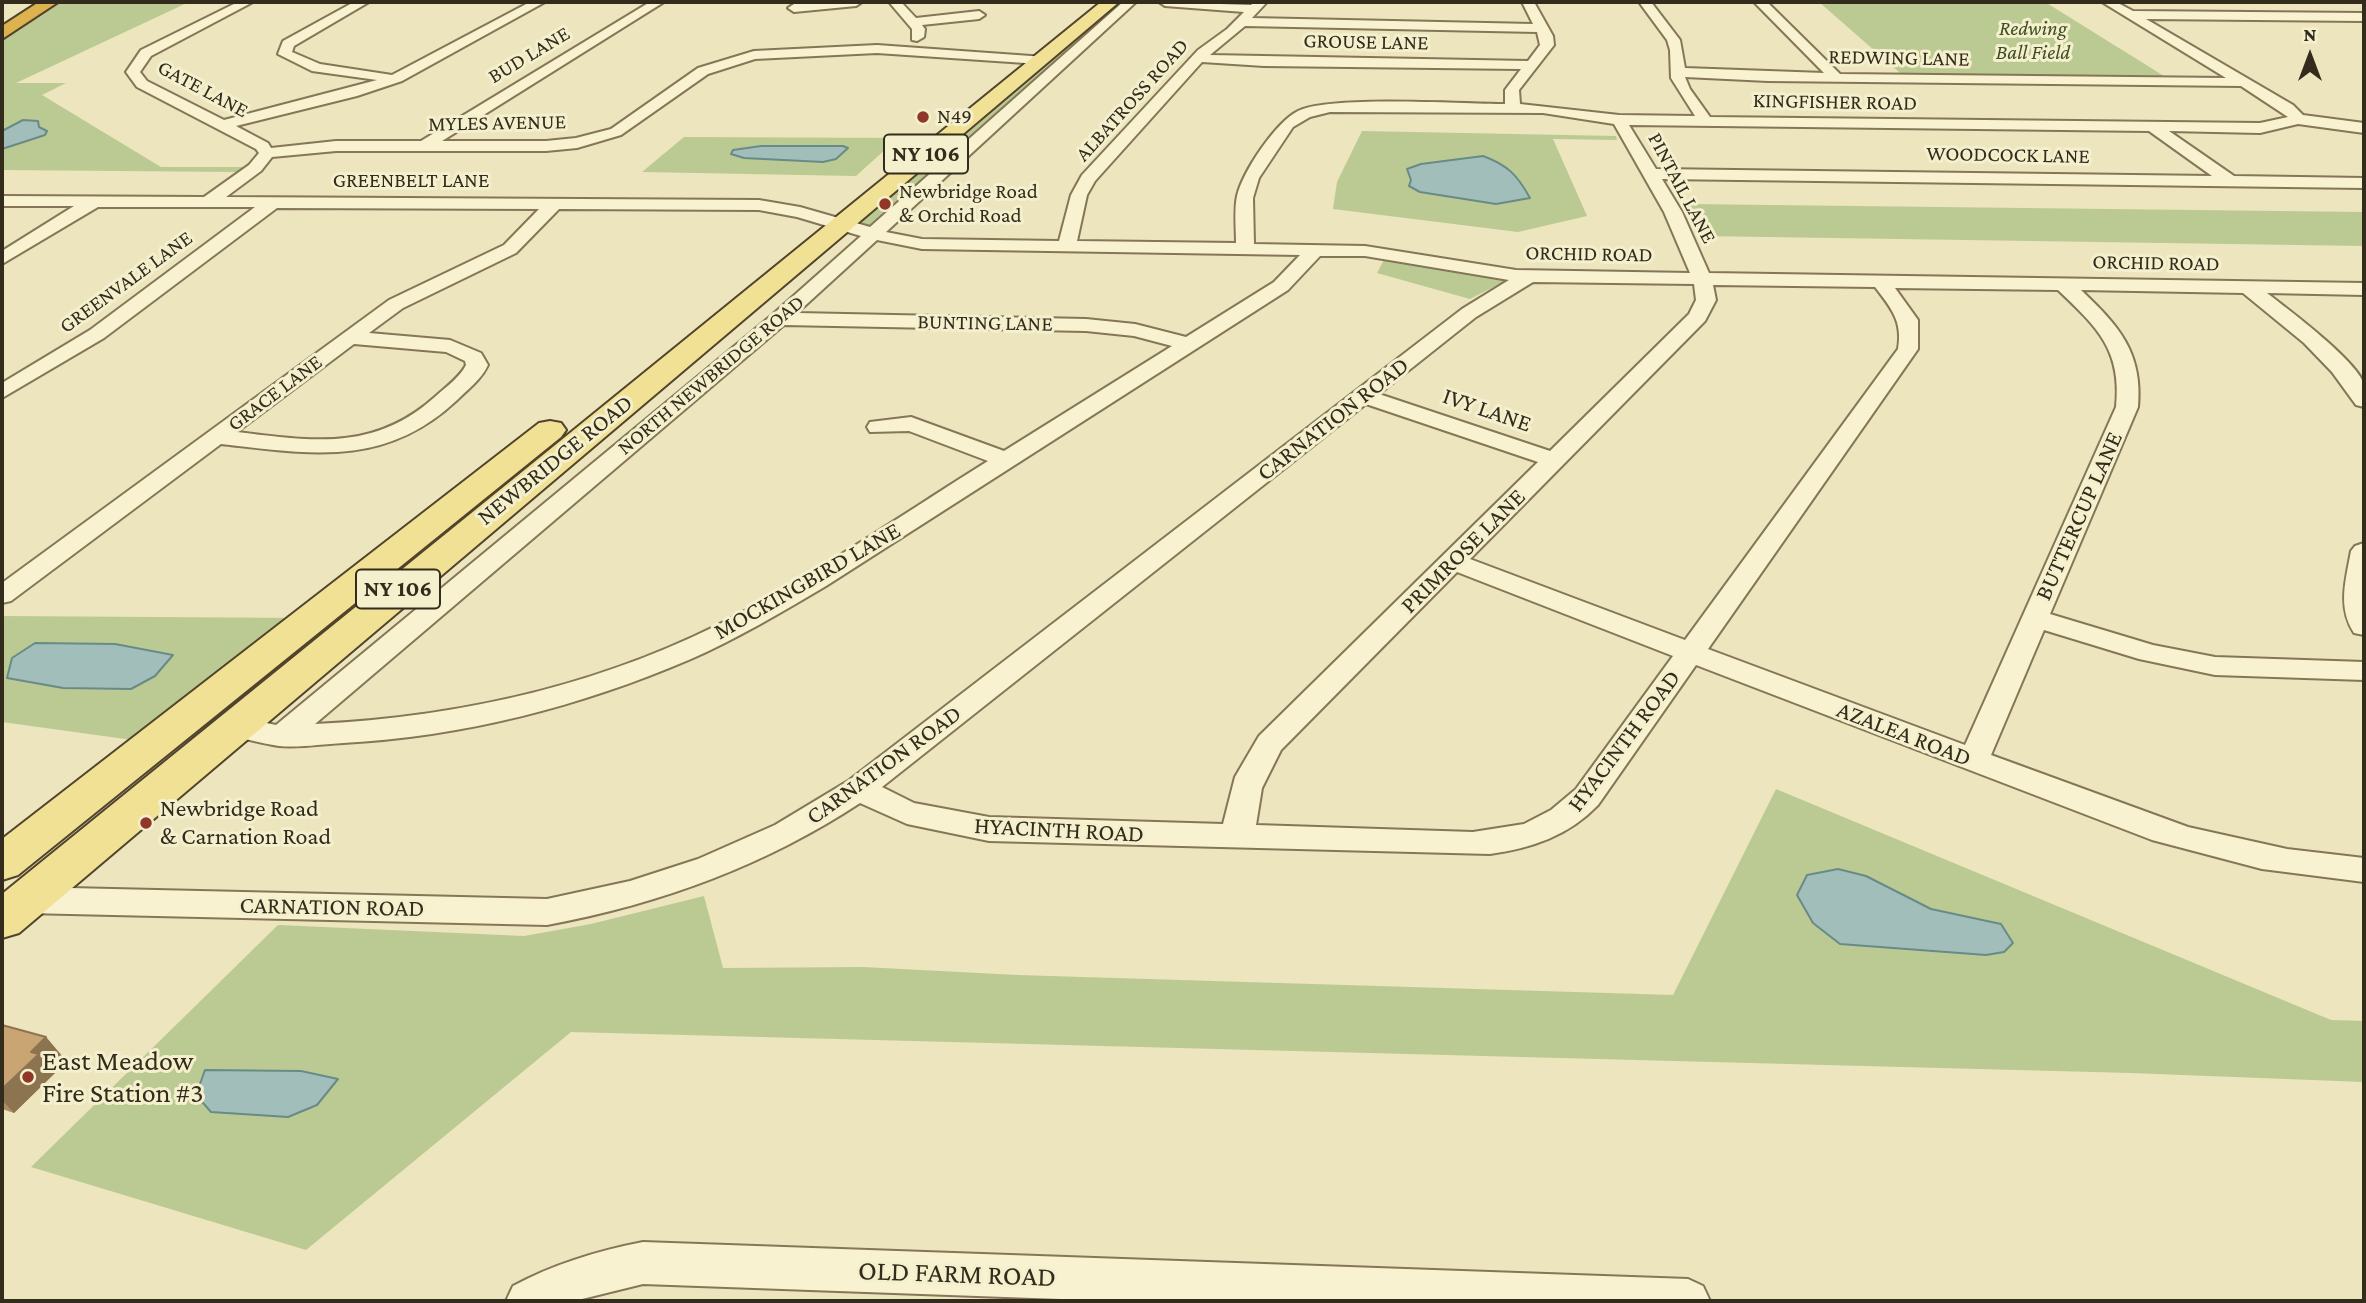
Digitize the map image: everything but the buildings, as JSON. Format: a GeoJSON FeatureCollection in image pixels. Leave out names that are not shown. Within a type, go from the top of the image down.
{"type":"FeatureCollection","features":[{"type":"Feature","properties":{"kind":"highway"},"geometry":{"type":"LineString","coordinates":[[2,23],[34,2]]}},
{"type":"Feature","properties":{"kind":"highway"},"geometry":{"type":"LineString","coordinates":[[2,34],[50,2]]}},
{"type":"Feature","properties":{"kind":"main road","name":"NEWBRIDGE ROAD"},"geometry":{"type":"LineString","coordinates":[[830,221],[1084,2]]}},
{"type":"Feature","properties":{"kind":"main road","name":"NEWBRIDGE ROAD"},"geometry":{"type":"LineString","coordinates":[[10,894],[531,462],[830,221],[1040,60],[1111,2]]}},
{"type":"Feature","properties":{"kind":"main road","name":"NEWBRIDGE ROAD"},"geometry":{"type":"LineString","coordinates":[[10,894],[233,726],[531,462]]}},
{"type":"Feature","properties":{"kind":"street","name":"GATE LANE"},"geometry":{"type":"LineString","coordinates":[[247,2],[146,53],[134,66],[133,72],[142,84],[262,146],[267,153]]}},
{"type":"Feature","properties":{"kind":"street"},"geometry":{"type":"LineString","coordinates":[[363,2],[288,44],[285,54],[317,68],[397,78]]}},
{"type":"Feature","properties":{"kind":"street"},"geometry":{"type":"LineString","coordinates":[[223,125],[352,93],[397,78],[540,2]]}},
{"type":"Feature","properties":{"kind":"street","name":"BUD LANE"},"geometry":{"type":"LineString","coordinates":[[424,146],[658,2]]}},
{"type":"Feature","properties":{"kind":"street"},"geometry":{"type":"LineString","coordinates":[[794,8],[856,2]]}},
{"type":"Feature","properties":{"kind":"street"},"geometry":{"type":"LineString","coordinates":[[895,2],[920,32],[905,49]]}},
{"type":"Feature","properties":{"kind":"street","name":"NORTH NEWBRIDGE ROAD"},"geometry":{"type":"LineString","coordinates":[[282,736],[779,319],[1130,2]]}},
{"type":"Feature","properties":{"kind":"street"},"geometry":{"type":"LineString","coordinates":[[1165,2],[1258,5]]}},
{"type":"Feature","properties":{"kind":"street"},"geometry":{"type":"LineString","coordinates":[[1513,108],[1512,90],[1547,45],[1542,28],[1528,2]]}},
{"type":"Feature","properties":{"kind":"street"},"geometry":{"type":"LineString","coordinates":[[1645,2],[1673,40],[1683,90],[1706,121]]}},
{"type":"Feature","properties":{"kind":"street"},"geometry":{"type":"LineString","coordinates":[[1760,2],[1837,78]]}},
{"type":"Feature","properties":{"kind":"street"},"geometry":{"type":"LineString","coordinates":[[2108,2],[2288,107],[2298,119],[2364,128]]}},
{"type":"Feature","properties":{"kind":"street","name":"ALBATROSS ROAD"},"geometry":{"type":"LineString","coordinates":[[1066,247],[1079,195],[1088,179],[1199,58],[1243,22],[1258,5]]}},
{"type":"Feature","properties":{"kind":"street"},"geometry":{"type":"LineString","coordinates":[[498,8],[525,9]]}},
{"type":"Feature","properties":{"kind":"street"},"geometry":{"type":"LineString","coordinates":[[913,22],[979,15]]}},
{"type":"Feature","properties":{"kind":"street"},"geometry":{"type":"LineString","coordinates":[[2130,15],[2364,17]]}},
{"type":"Feature","properties":{"kind":"street"},"geometry":{"type":"LineString","coordinates":[[2348,17],[2364,24]]}},
{"type":"Feature","properties":{"kind":"street"},"geometry":{"type":"LineString","coordinates":[[1243,22],[1400,20],[1542,28]]}},
{"type":"Feature","properties":{"kind":"street","name":"MYLES AVENUE"},"geometry":{"type":"LineString","coordinates":[[267,153],[336,146],[546,146],[577,143],[623,128],[703,71],[727,61],[781,52],[905,49],[1040,60]]}},
{"type":"Feature","properties":{"kind":"street","name":"GROUSE LANE"},"geometry":{"type":"LineString","coordinates":[[1199,58],[1264,62],[1533,65]]}},
{"type":"Feature","properties":{"kind":"street","name":"REDWING LANE"},"geometry":{"type":"LineString","coordinates":[[1679,72],[1837,78],[2245,82]]}},
{"type":"Feature","properties":{"kind":"street","name":"KINGFISHER ROAD"},"geometry":{"type":"LineString","coordinates":[[1245,250],[1245,198],[1251,178],[1288,124],[1315,110],[1350,106],[1513,108],[1562,111],[1619,120],[2260,128],[2298,119]]}},
{"type":"Feature","properties":{"kind":"street","name":"PINTAIL LANE"},"geometry":{"type":"LineString","coordinates":[[1619,120],[1673,212],[1702,278]]}},
{"type":"Feature","properties":{"kind":"street"},"geometry":{"type":"LineString","coordinates":[[2153,127],[2230,181]]}},
{"type":"Feature","properties":{"kind":"street"},"geometry":{"type":"LineString","coordinates":[[208,202],[255,168],[267,153]]}},
{"type":"Feature","properties":{"kind":"street","name":"WOODCOCK LANE"},"geometry":{"type":"LineString","coordinates":[[1651,174],[2362,184]]}},
{"type":"Feature","properties":{"kind":"street","name":"GREENBELT LANE"},"geometry":{"type":"LineString","coordinates":[[2,201],[759,205],[783,208],[830,221]]}},
{"type":"Feature","properties":{"kind":"street"},"geometry":{"type":"LineString","coordinates":[[2,259],[94,201]]}},
{"type":"Feature","properties":{"kind":"street","name":"GREENVALE LANE"},"geometry":{"type":"LineString","coordinates":[[2,392],[97,334],[272,203]]}},
{"type":"Feature","properties":{"kind":"street","name":"GRACE LANE"},"geometry":{"type":"LineString","coordinates":[[2,594],[350,338],[416,293],[510,248],[554,204]]}},
{"type":"Feature","properties":{"kind":"street","name":"ORCHID ROAD"},"geometry":{"type":"LineString","coordinates":[[830,221],[871,236],[922,244],[1395,254],[1494,274],[1529,276],[2364,289]]}},
{"type":"Feature","properties":{"kind":"street","name":"MOCKINGBIRD LANE"},"geometry":{"type":"LineString","coordinates":[[233,726],[282,736],[379,731],[444,722],[515,708],[623,675],[682,652],[747,621],[1189,344],[1280,286],[1314,251]]}},
{"type":"Feature","properties":{"kind":"street","name":"CARNATION ROAD"},"geometry":{"type":"LineString","coordinates":[[10,894],[547,912],[602,904],[695,876],[780,837],[859,789],[1469,313],[1529,276]]}},
{"type":"Feature","properties":{"kind":"street","name":"PRIMROSE LANE"},"geometry":{"type":"LineString","coordinates":[[1240,837],[1241,802],[1247,782],[1270,743],[1698,317],[1706,300],[1702,278]]}},
{"type":"Feature","properties":{"kind":"street","name":"HYACINTH ROAD"},"geometry":{"type":"LineString","coordinates":[[859,789],[907,813],[989,829],[1473,844],[1540,833],[1571,815],[1587,797],[1908,349],[1913,332],[1909,318],[1880,281]]}},
{"type":"Feature","properties":{"kind":"street","name":"BUTTERCUP LANE"},"geometry":{"type":"LineString","coordinates":[[1973,761],[2127,407],[2131,389],[2128,364],[2120,346],[2096,316],[2063,284]]}},
{"type":"Feature","properties":{"kind":"street"},"geometry":{"type":"LineString","coordinates":[[2247,287],[2309,336],[2334,361],[2364,400]]}},
{"type":"Feature","properties":{"kind":"street","name":"BUNTING LANE"},"geometry":{"type":"LineString","coordinates":[[779,319],[1086,325],[1135,330],[1189,344]]}},
{"type":"Feature","properties":{"kind":"street"},"geometry":{"type":"LineString","coordinates":[[216,437],[337,448],[369,443],[408,428],[427,415],[474,372],[477,365],[474,357],[450,346],[350,338]]}},
{"type":"Feature","properties":{"kind":"street","name":"IVY LANE"},"geometry":{"type":"LineString","coordinates":[[1363,396],[1554,460]]}},
{"type":"Feature","properties":{"kind":"street"},"geometry":{"type":"LineString","coordinates":[[878,427],[893,423],[911,424],[1005,460]]}},
{"type":"Feature","properties":{"kind":"street"},"geometry":{"type":"LineString","coordinates":[[2364,551],[2356,601],[2364,627]]}},
{"type":"Feature","properties":{"kind":"street","name":"AZALEA ROAD"},"geometry":{"type":"LineString","coordinates":[[1454,562],[2163,832],[2232,853],[2302,865],[2364,870]]}},
{"type":"Feature","properties":{"kind":"street"},"geometry":{"type":"LineString","coordinates":[[2034,618],[2149,653],[2216,666],[2364,671]]}},
{"type":"Feature","properties":{"kind":"street","name":"OLD FARM ROAD"},"geometry":{"type":"LineString","coordinates":[[528,1301],[555,1286],[602,1270],[643,1263],[1688,1301]]}},
{"type":"Feature","properties":{"kind":"green space"},"geometry":{"type":"Polygon","coordinates":[[[57,2],[189,2],[16,83],[66,83],[42,95],[161,167],[244,167],[236,172],[2,170],[2,38],[57,2]]]}},
{"type":"Feature","properties":{"kind":"green space"},"geometry":{"type":"Polygon","coordinates":[[[1112,2],[1126,2],[869,234],[846,224],[1112,2]]]}},
{"type":"Feature","properties":{"kind":"green space","name":"Redwing Ball Field"},"geometry":{"type":"Polygon","coordinates":[[[1819,2],[2045,2],[2172,81],[1907,79],[1819,2]]]}},
{"type":"Feature","properties":{"kind":"green space"},"geometry":{"type":"Polygon","coordinates":[[[1362,131],[1616,136],[1617,140],[1553,139],[1587,216],[1518,232],[1333,209],[1337,182],[1362,131]]]}},
{"type":"Feature","properties":{"kind":"green space"},"geometry":{"type":"Polygon","coordinates":[[[684,137],[898,138],[856,176],[642,172],[684,137]]]}},
{"type":"Feature","properties":{"kind":"green space"},"geometry":{"type":"Polygon","coordinates":[[[1685,204],[2364,212],[2364,246],[1700,236],[1685,204]]]}},
{"type":"Feature","properties":{"kind":"green space"},"geometry":{"type":"Polygon","coordinates":[[[1385,258],[1507,280],[1470,299],[1377,273],[1385,258]]]}},
{"type":"Feature","properties":{"kind":"green space"},"geometry":{"type":"Polygon","coordinates":[[[2,616],[304,618],[147,742],[2,722],[2,616]]]}},
{"type":"Feature","properties":{"kind":"green space"},"geometry":{"type":"Polygon","coordinates":[[[1776,789],[2331,1020],[2364,1021],[2364,1082],[2131,1073],[571,1032],[306,1250],[31,1167],[278,925],[524,936],[591,924],[704,896],[723,968],[863,967],[1017,975],[1673,995],[1776,789]]]}},
{"type":"Feature","properties":{"kind":"water"},"geometry":{"type":"Polygon","coordinates":[[[23,120],[38,121],[39,127],[47,131],[45,135],[2,149],[2,131],[23,120]]]}},
{"type":"Feature","properties":{"kind":"water"},"geometry":{"type":"Polygon","coordinates":[[[761,146],[848,148],[836,159],[823,162],[744,158],[731,154],[733,150],[761,146]]]}},
{"type":"Feature","properties":{"kind":"water"},"geometry":{"type":"Polygon","coordinates":[[[1483,156],[1511,172],[1530,198],[1496,204],[1420,192],[1409,186],[1411,180],[1407,169],[1421,164],[1483,156]]]}},
{"type":"Feature","properties":{"kind":"water"},"geometry":{"type":"Polygon","coordinates":[[[35,643],[115,644],[173,655],[155,676],[131,689],[63,688],[7,678],[12,658],[35,643]]]}},
{"type":"Feature","properties":{"kind":"water"},"geometry":{"type":"Polygon","coordinates":[[[1838,869],[1866,876],[1931,909],[2001,924],[2013,943],[2004,952],[1986,955],[1840,944],[1813,923],[1797,895],[1807,875],[1838,869]]]}},
{"type":"Feature","properties":{"kind":"water"},"geometry":{"type":"Polygon","coordinates":[[[205,1070],[301,1071],[338,1079],[317,1105],[288,1117],[211,1112],[196,1095],[205,1070]]]}},
{"type":"Feature","properties":{"kind":"place","name":"N49"},"geometry":{"type":"Point","coordinates":[923,117]}},
{"type":"Feature","properties":{"kind":"place","name":"Newbridge Road & Orchid Road"},"geometry":{"type":"Point","coordinates":[885,204]}},
{"type":"Feature","properties":{"kind":"place","name":"Newbridge Road & Carnation Road"},"geometry":{"type":"Point","coordinates":[146,823]}},
{"type":"Feature","properties":{"kind":"place","name":"East Meadow Fire Station #3"},"geometry":{"type":"Point","coordinates":[28,1077]}}]}
